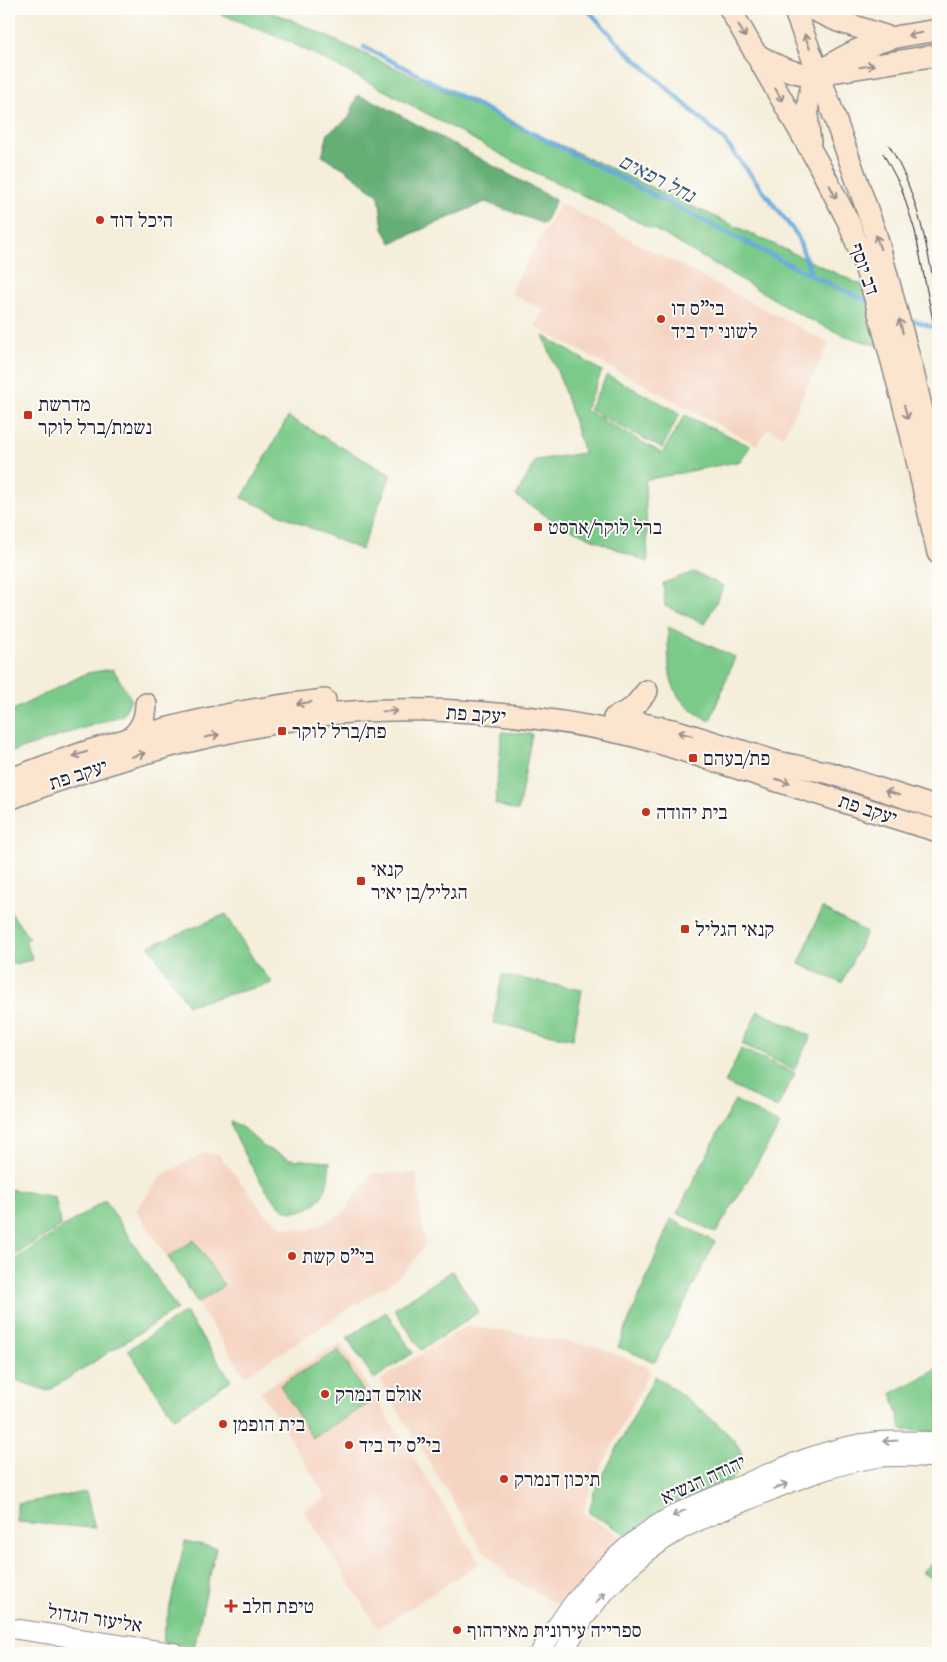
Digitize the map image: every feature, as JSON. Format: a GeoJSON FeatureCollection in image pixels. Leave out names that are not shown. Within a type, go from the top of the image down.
{"type":"FeatureCollection","features":[{"type":"Feature","properties":{"kind":"main road","name":"דב יוסף"},"geometry":{"type":"LineString","coordinates":[[730,9],[811,149],[882,290]]}},
{"type":"Feature","properties":{"kind":"main road","name":"דב יוסף"},"geometry":{"type":"LineString","coordinates":[[794,9],[876,235],[882,290],[902,364],[938,479]]}},
{"type":"Feature","properties":{"kind":"main road"},"geometry":{"type":"LineString","coordinates":[[810,9],[838,21],[891,38]]}},
{"type":"Feature","properties":{"kind":"main road"},"geometry":{"type":"LineString","coordinates":[[811,149],[808,103],[811,88],[819,74],[833,64],[878,42],[938,30]]}},
{"type":"Feature","properties":{"kind":"main road"},"geometry":{"type":"LineString","coordinates":[[755,53],[777,66],[792,72],[819,74],[938,55]]}},
{"type":"Feature","properties":{"kind":"main road","name":"דב יוסף"},"geometry":{"type":"LineString","coordinates":[[902,364],[911,433],[938,553]]}},
{"type":"Feature","properties":{"kind":"main road"},"geometry":{"type":"LineString","coordinates":[[614,718],[633,708],[647,691]]}},
{"type":"Feature","properties":{"kind":"main road","name":"יעקב פת"},"geometry":{"type":"LineString","coordinates":[[9,780],[53,763],[177,727],[280,706],[342,698],[380,696],[445,697],[546,706],[677,731],[777,762],[830,773],[938,808]]}},
{"type":"Feature","properties":{"kind":"main road"},"geometry":{"type":"LineString","coordinates":[[126,741],[142,726],[146,704]]}},
{"type":"Feature","properties":{"kind":"main road","name":"יעקב פת"},"geometry":{"type":"LineString","coordinates":[[9,799],[54,782],[132,757],[195,740],[283,721],[368,711],[449,711],[544,719],[626,734],[769,777],[937,831]]}},
{"type":"Feature","properties":{"kind":"street","name":"יהודה הנשיא"},"geometry":{"type":"LineString","coordinates":[[540,1653],[576,1600],[589,1586],[625,1550],[649,1531],[675,1515],[773,1472],[848,1447],[900,1440],[938,1442]]}},
{"type":"Feature","properties":{"kind":"street","name":"יהודה הנשיא"},"geometry":{"type":"LineString","coordinates":[[563,1653],[579,1625],[601,1596],[636,1562],[659,1544],[683,1529],[778,1487],[852,1462],[876,1458],[938,1458]]}},
{"type":"Feature","properties":{"kind":"street","name":"אליעזר הגדול"},"geometry":{"type":"LineString","coordinates":[[9,1628],[175,1653]]}},
{"type":"Feature","properties":{"kind":"shaded area","name":"בי\"ס דו לשוני יד ביד"},"geometry":{"type":"Polygon","coordinates":[[[560,203],[829,343],[783,436],[768,428],[757,445],[535,327],[544,310],[510,293],[560,203]]]}},
{"type":"Feature","properties":{"kind":"shaded area","name":"בי\"ס קשת"},"geometry":{"type":"Polygon","coordinates":[[[203,1153],[219,1154],[265,1214],[283,1227],[308,1230],[343,1214],[372,1173],[416,1173],[425,1245],[409,1267],[394,1280],[245,1376],[136,1210],[163,1175],[203,1153]]]}},
{"type":"Feature","properties":{"kind":"shaded area"},"geometry":{"type":"Polygon","coordinates":[[[466,1326],[598,1347],[651,1369],[590,1489],[583,1513],[625,1539],[562,1607],[508,1576],[481,1548],[380,1380],[466,1326]]]}},
{"type":"Feature","properties":{"kind":"shaded area","name":"בי\"ס יד ביד"},"geometry":{"type":"Polygon","coordinates":[[[340,1342],[480,1563],[378,1628],[304,1511],[326,1497],[261,1392],[340,1342]]]}},
{"type":"Feature","properties":{"kind":"green space"},"geometry":{"type":"Polygon","coordinates":[[[200,9],[261,9],[292,20],[868,288],[884,348],[843,335],[808,319],[663,234],[522,166],[391,94],[290,42],[216,12],[200,9]]]}},
{"type":"Feature","properties":{"kind":"green space"},"geometry":{"type":"Polygon","coordinates":[[[357,95],[376,102],[556,200],[544,224],[485,202],[391,243],[383,229],[379,196],[345,169],[322,156],[328,133],[349,118],[357,95]]]}},
{"type":"Feature","properties":{"kind":"green space"},"geometry":{"type":"Polygon","coordinates":[[[543,335],[602,371],[585,410],[662,453],[685,415],[750,446],[741,461],[645,480],[648,562],[554,521],[516,496],[536,460],[584,453],[562,384],[543,335]]]}},
{"type":"Feature","properties":{"kind":"green space"},"geometry":{"type":"Polygon","coordinates":[[[607,375],[680,413],[662,448],[589,410],[607,375]]]}},
{"type":"Feature","properties":{"kind":"green space"},"geometry":{"type":"Polygon","coordinates":[[[288,417],[391,475],[361,550],[242,498],[288,417]]]}},
{"type":"Feature","properties":{"kind":"green space"},"geometry":{"type":"Polygon","coordinates":[[[694,572],[724,586],[705,624],[665,606],[663,583],[694,572]]]}},
{"type":"Feature","properties":{"kind":"green space"},"geometry":{"type":"Polygon","coordinates":[[[668,627],[735,657],[710,721],[689,708],[675,691],[668,660],[668,627]]]}},
{"type":"Feature","properties":{"kind":"green space"},"geometry":{"type":"Polygon","coordinates":[[[113,669],[131,699],[123,715],[9,753],[9,712],[87,673],[113,669]]]}},
{"type":"Feature","properties":{"kind":"green space"},"geometry":{"type":"Polygon","coordinates":[[[502,732],[532,734],[518,811],[495,804],[502,732]]]}},
{"type":"Feature","properties":{"kind":"green space"},"geometry":{"type":"Polygon","coordinates":[[[822,908],[866,932],[842,983],[799,964],[822,908]]]}},
{"type":"Feature","properties":{"kind":"green space"},"geometry":{"type":"Polygon","coordinates":[[[9,910],[29,938],[25,941],[33,960],[9,965],[9,910]]]}},
{"type":"Feature","properties":{"kind":"green space"},"geometry":{"type":"Polygon","coordinates":[[[226,914],[257,965],[273,983],[188,1005],[149,946],[226,914]]]}},
{"type":"Feature","properties":{"kind":"green space"},"geometry":{"type":"Polygon","coordinates":[[[502,975],[582,990],[573,1039],[493,1023],[502,975]]]}},
{"type":"Feature","properties":{"kind":"green space"},"geometry":{"type":"Polygon","coordinates":[[[758,1011],[811,1036],[794,1070],[742,1044],[758,1011]]]}},
{"type":"Feature","properties":{"kind":"green space"},"geometry":{"type":"Polygon","coordinates":[[[741,1049],[795,1073],[777,1108],[725,1083],[741,1049]]]}},
{"type":"Feature","properties":{"kind":"green space"},"geometry":{"type":"Polygon","coordinates":[[[735,1100],[780,1125],[716,1233],[677,1213],[735,1100]]]}},
{"type":"Feature","properties":{"kind":"green space"},"geometry":{"type":"Polygon","coordinates":[[[231,1121],[243,1128],[264,1147],[290,1159],[330,1162],[327,1183],[319,1200],[308,1208],[297,1212],[291,1212],[278,1205],[256,1174],[233,1131],[231,1121]]]}},
{"type":"Feature","properties":{"kind":"green space"},"geometry":{"type":"Polygon","coordinates":[[[9,1189],[55,1197],[61,1226],[9,1259],[9,1189]]]}},
{"type":"Feature","properties":{"kind":"green space"},"geometry":{"type":"Polygon","coordinates":[[[105,1200],[177,1309],[48,1391],[9,1378],[9,1263],[105,1200]]]}},
{"type":"Feature","properties":{"kind":"green space"},"geometry":{"type":"Polygon","coordinates":[[[671,1219],[715,1242],[655,1362],[618,1347],[671,1219]]]}},
{"type":"Feature","properties":{"kind":"green space"},"geometry":{"type":"Polygon","coordinates":[[[194,1240],[224,1286],[198,1303],[168,1257],[194,1240]]]}},
{"type":"Feature","properties":{"kind":"green space"},"geometry":{"type":"Polygon","coordinates":[[[452,1271],[479,1312],[421,1350],[394,1309],[452,1271]]]}},
{"type":"Feature","properties":{"kind":"green space"},"geometry":{"type":"Polygon","coordinates":[[[185,1312],[231,1380],[174,1418],[128,1350],[185,1312]]]}},
{"type":"Feature","properties":{"kind":"green space"},"geometry":{"type":"Polygon","coordinates":[[[386,1312],[413,1353],[374,1379],[347,1338],[386,1312]]]}},
{"type":"Feature","properties":{"kind":"green space","name":"אולם דנמרק"},"geometry":{"type":"Polygon","coordinates":[[[339,1350],[370,1403],[312,1438],[280,1385],[339,1350]]]}},
{"type":"Feature","properties":{"kind":"green space"},"geometry":{"type":"Polygon","coordinates":[[[938,1369],[938,1432],[902,1430],[892,1393],[938,1369]]]}},
{"type":"Feature","properties":{"kind":"green space"},"geometry":{"type":"Polygon","coordinates":[[[655,1376],[718,1424],[738,1446],[742,1455],[742,1462],[732,1479],[628,1535],[589,1513],[594,1492],[655,1376]]]}},
{"type":"Feature","properties":{"kind":"green space"},"geometry":{"type":"Polygon","coordinates":[[[86,1492],[95,1528],[17,1522],[17,1504],[86,1492]]]}},
{"type":"Feature","properties":{"kind":"green space"},"geometry":{"type":"Polygon","coordinates":[[[185,1541],[216,1548],[194,1648],[162,1641],[185,1541]]]}},
{"type":"Feature","properties":{"kind":"green space"},"geometry":{"type":"Polygon","coordinates":[[[938,1559],[938,1582],[921,1572],[938,1559]]]}},
{"type":"Feature","properties":{"kind":"waterway"},"geometry":{"type":"LineString","coordinates":[[587,9],[622,47],[724,140],[797,235],[812,276]]}},
{"type":"Feature","properties":{"kind":"waterway","name":"נחל רפאים"},"geometry":{"type":"LineString","coordinates":[[364,47],[812,276],[869,302]]}},
{"type":"Feature","properties":{"kind":"waterway","name":"נחל רפאים"},"geometry":{"type":"LineString","coordinates":[[904,317],[938,329]]}},
{"type":"Feature","properties":{"kind":"tram line"},"geometry":{"type":"LineString","coordinates":[[889,145],[915,203],[926,243],[938,305]]}},
{"type":"Feature","properties":{"kind":"tram line"},"geometry":{"type":"LineString","coordinates":[[883,153],[901,187],[915,231],[938,346]]}},
{"type":"Feature","properties":{"kind":"place","name":"היכל דוד"},"geometry":{"type":"Point","coordinates":[100,220]}},
{"type":"Feature","properties":{"kind":"place","name":"בי\"ס דו לשוני יד ביד"},"geometry":{"type":"Point","coordinates":[661,319]}},
{"type":"Feature","properties":{"kind":"place","name":"מדרשת נשמת/ברל לוקר"},"geometry":{"type":"Point","coordinates":[28,415]}},
{"type":"Feature","properties":{"kind":"place","name":"ברל לוקר/ארסט"},"geometry":{"type":"Point","coordinates":[538,527]}},
{"type":"Feature","properties":{"kind":"place","name":"פת/ברל לוקר"},"geometry":{"type":"Point","coordinates":[282,731]}},
{"type":"Feature","properties":{"kind":"place","name":"פת/בעהם"},"geometry":{"type":"Point","coordinates":[693,758]}},
{"type":"Feature","properties":{"kind":"place","name":"בית יהודה"},"geometry":{"type":"Point","coordinates":[646,812]}},
{"type":"Feature","properties":{"kind":"place","name":"קנאי הגליל/בן יאיר"},"geometry":{"type":"Point","coordinates":[361,881]}},
{"type":"Feature","properties":{"kind":"place","name":"קנאי הגליל"},"geometry":{"type":"Point","coordinates":[685,929]}},
{"type":"Feature","properties":{"kind":"place","name":"בי\"ס קשת"},"geometry":{"type":"Point","coordinates":[292,1256]}},
{"type":"Feature","properties":{"kind":"place","name":"אולם דנמרק"},"geometry":{"type":"Point","coordinates":[325,1394]}},
{"type":"Feature","properties":{"kind":"place","name":"בית הופמן"},"geometry":{"type":"Point","coordinates":[223,1424]}},
{"type":"Feature","properties":{"kind":"place","name":"בי\"ס יד ביד"},"geometry":{"type":"Point","coordinates":[349,1445]}},
{"type":"Feature","properties":{"kind":"place","name":"תיכון דנמרק"},"geometry":{"type":"Point","coordinates":[504,1479]}},
{"type":"Feature","properties":{"kind":"place","name":"טיפת חלב"},"geometry":{"type":"Point","coordinates":[231,1606]}},
{"type":"Feature","properties":{"kind":"place","name":"ספרייה עירונית מאירהוף"},"geometry":{"type":"Point","coordinates":[457,1630]}}]}
